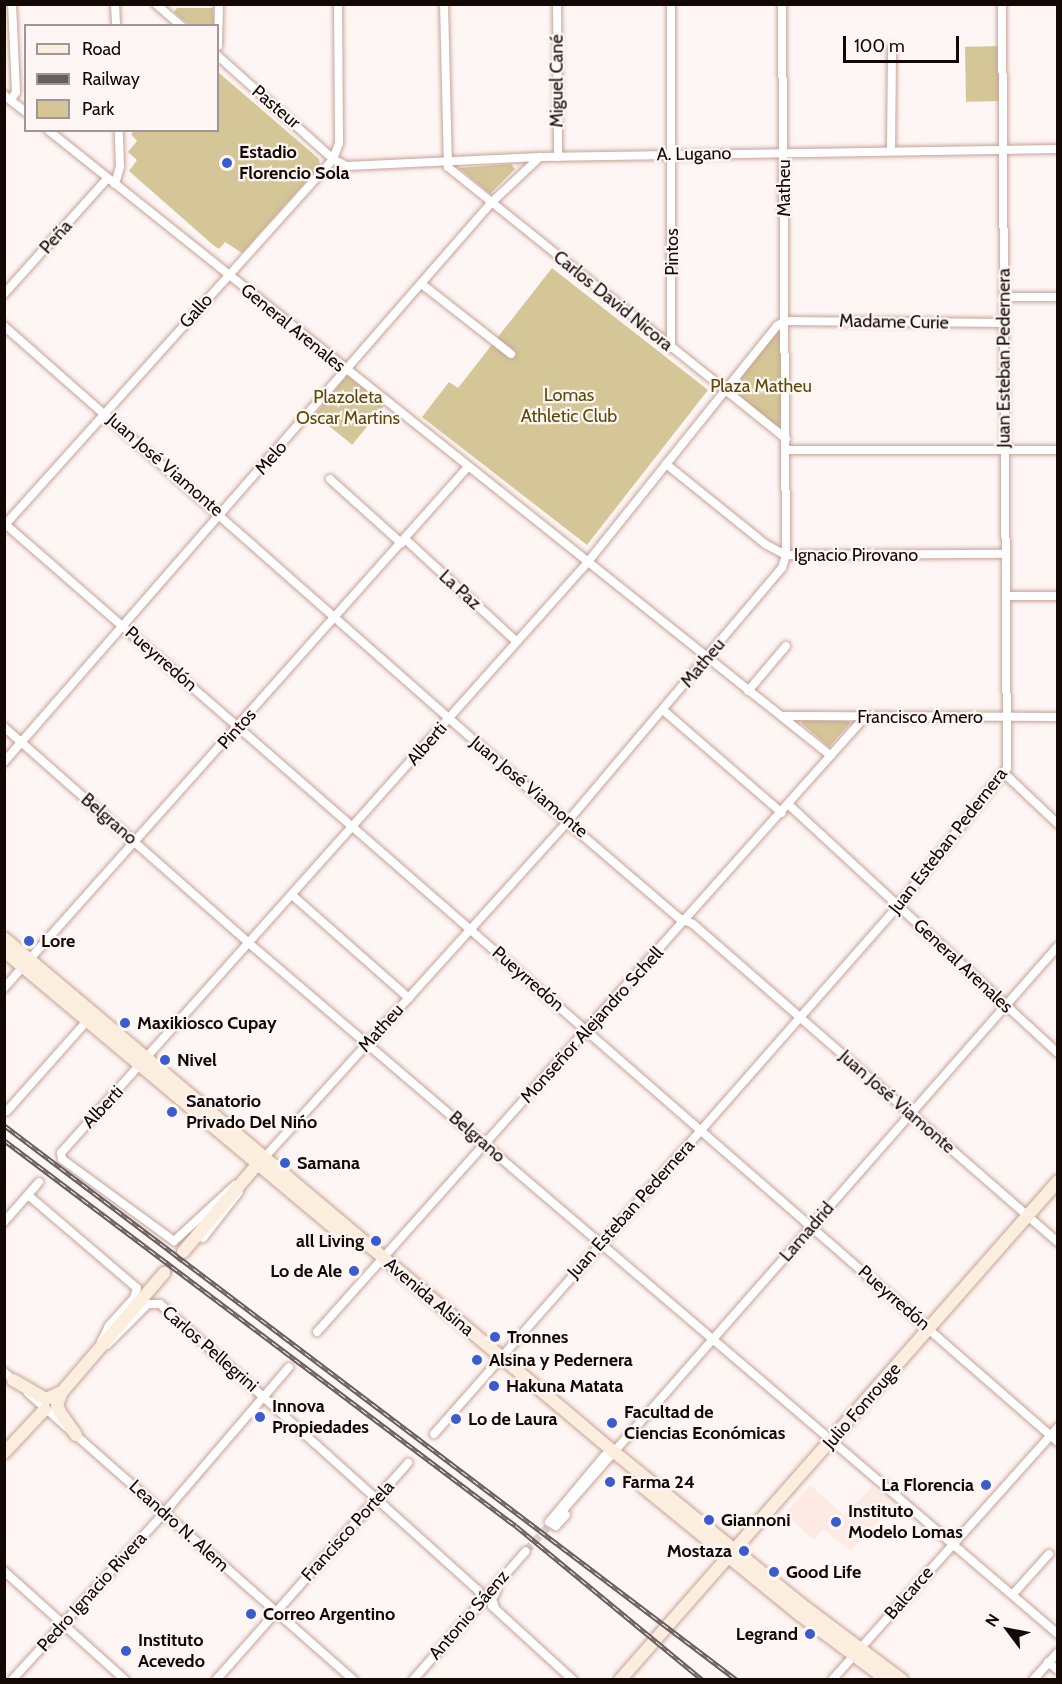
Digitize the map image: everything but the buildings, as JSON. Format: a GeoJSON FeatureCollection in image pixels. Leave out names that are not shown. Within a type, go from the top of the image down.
{"type":"FeatureCollection","features":[{"type":"Feature","properties":{"kind":"main road","name":"Avenida Alsina"},"geometry":{"type":"LineString","coordinates":[[4,938],[26,963],[87,1021],[143,1063],[244,1154],[260,1162],[268,1174],[379,1261]]}},
{"type":"Feature","properties":{"kind":"main road","name":"Avenida Alsina"},"geometry":{"type":"LineString","coordinates":[[4,951],[26,963],[610,1457],[857,1652]]}},
{"type":"Feature","properties":{"kind":"main road","name":"Matheu"},"geometry":{"type":"LineString","coordinates":[[184,1249],[260,1162]]}},
{"type":"Feature","properties":{"kind":"main road","name":"Julio Fonrouge"},"geometry":{"type":"LineString","coordinates":[[627,1677],[665,1629],[834,1440],[1058,1180]]}},
{"type":"Feature","properties":{"kind":"main road"},"geometry":{"type":"LineString","coordinates":[[76,1435],[57,1405],[62,1392],[164,1274]]}},
{"type":"Feature","properties":{"kind":"main road"},"geometry":{"type":"LineString","coordinates":[[9,1376],[46,1399],[62,1392]]}},
{"type":"Feature","properties":{"kind":"main road"},"geometry":{"type":"LineString","coordinates":[[4,1453],[45,1408]]}},
{"type":"Feature","properties":{"kind":"main road"},"geometry":{"type":"LineString","coordinates":[[857,1652],[887,1680]]}},
{"type":"Feature","properties":{"kind":"main road"},"geometry":{"type":"LineString","coordinates":[[857,1652],[902,1680]]}},
{"type":"Feature","properties":{"kind":"street"},"geometry":{"type":"LineString","coordinates":[[12,4],[16,92],[8,98],[24,110]]}},
{"type":"Feature","properties":{"kind":"street"},"geometry":{"type":"LineString","coordinates":[[115,4],[116,24]]}},
{"type":"Feature","properties":{"kind":"street"},"geometry":{"type":"LineString","coordinates":[[219,4],[219,24]]}},
{"type":"Feature","properties":{"kind":"street"},"geometry":{"type":"LineString","coordinates":[[333,159],[339,143],[338,4]]}},
{"type":"Feature","properties":{"kind":"street"},"geometry":{"type":"LineString","coordinates":[[444,4],[445,159]]}},
{"type":"Feature","properties":{"kind":"street","name":"Miguel Cané"},"geometry":{"type":"LineString","coordinates":[[557,4],[558,157]]}},
{"type":"Feature","properties":{"kind":"street","name":"Pintos"},"geometry":{"type":"LineString","coordinates":[[671,4],[672,348]]}},
{"type":"Feature","properties":{"kind":"street","name":"Matheu"},"geometry":{"type":"LineString","coordinates":[[260,1162],[568,821],[780,572],[786,555],[782,4]]}},
{"type":"Feature","properties":{"kind":"street","name":"Juan Esteban Pedernera"},"geometry":{"type":"LineString","coordinates":[[434,1434],[898,906],[1004,773],[1008,762],[1002,4]]}},
{"type":"Feature","properties":{"kind":"street"},"geometry":{"type":"LineString","coordinates":[[157,5],[179,24]]}},
{"type":"Feature","properties":{"kind":"street"},"geometry":{"type":"LineString","coordinates":[[891,48],[891,149]]}},
{"type":"Feature","properties":{"kind":"street","name":"Pasteur"},"geometry":{"type":"LineString","coordinates":[[219,57],[333,159]]}},
{"type":"Feature","properties":{"kind":"street","name":"General Arenales"},"geometry":{"type":"LineString","coordinates":[[50,132],[707,659]]}},
{"type":"Feature","properties":{"kind":"street"},"geometry":{"type":"LineString","coordinates":[[111,182],[120,167],[119,132]]}},
{"type":"Feature","properties":{"kind":"street","name":"A. Lugano"},"geometry":{"type":"LineString","coordinates":[[333,159],[347,166],[445,159],[891,149],[1058,148]]}},
{"type":"Feature","properties":{"kind":"street","name":"Melo"},"geometry":{"type":"LineString","coordinates":[[4,762],[125,627],[423,285],[491,203],[540,157]]}},
{"type":"Feature","properties":{"kind":"street","name":"Gallo"},"geometry":{"type":"LineString","coordinates":[[5,525],[333,159]]}},
{"type":"Feature","properties":{"kind":"street","name":"Carlos David Nicora"},"geometry":{"type":"LineString","coordinates":[[445,159],[452,171],[786,439]]}},
{"type":"Feature","properties":{"kind":"street","name":"Peña"},"geometry":{"type":"LineString","coordinates":[[4,294],[111,182]]}},
{"type":"Feature","properties":{"kind":"street"},"geometry":{"type":"LineString","coordinates":[[423,285],[511,354]]}},
{"type":"Feature","properties":{"kind":"street"},"geometry":{"type":"LineString","coordinates":[[1004,297],[1058,297]]}},
{"type":"Feature","properties":{"kind":"street","name":"Madame Curie"},"geometry":{"type":"LineString","coordinates":[[785,321],[1004,323]]}},
{"type":"Feature","properties":{"kind":"street","name":"Alberti"},"geometry":{"type":"LineString","coordinates":[[184,1249],[62,1158],[61,1153],[250,944],[516,640],[587,563],[724,390],[777,326],[785,321]]}},
{"type":"Feature","properties":{"kind":"street","name":"Juan José Viamonte"},"geometry":{"type":"LineString","coordinates":[[4,326],[222,514],[449,719],[801,1018],[1058,1242]]}},
{"type":"Feature","properties":{"kind":"street"},"geometry":{"type":"LineString","coordinates":[[786,450],[1058,450]]}},
{"type":"Feature","properties":{"kind":"street","name":"Ignacio Pirovano"},"geometry":{"type":"LineString","coordinates":[[666,464],[765,544],[786,555],[1006,554]]}},
{"type":"Feature","properties":{"kind":"street","name":"Pintos"},"geometry":{"type":"LineString","coordinates":[[4,988],[239,727],[467,468]]}},
{"type":"Feature","properties":{"kind":"street","name":"La Paz"},"geometry":{"type":"LineString","coordinates":[[330,479],[516,640]]}},
{"type":"Feature","properties":{"kind":"street","name":"Pueyrredón"},"geometry":{"type":"LineString","coordinates":[[5,525],[125,627],[1058,1442]]}},
{"type":"Feature","properties":{"kind":"street"},"geometry":{"type":"LineString","coordinates":[[1006,596],[1058,596]]}},
{"type":"Feature","properties":{"kind":"street"},"geometry":{"type":"LineString","coordinates":[[748,691],[786,646]]}},
{"type":"Feature","properties":{"kind":"street"},"geometry":{"type":"LineString","coordinates":[[707,659],[831,756]]}},
{"type":"Feature","properties":{"kind":"street"},"geometry":{"type":"LineString","coordinates":[[663,710],[782,813]]}},
{"type":"Feature","properties":{"kind":"street","name":"Francisco Amero"},"geometry":{"type":"LineString","coordinates":[[782,716],[1058,717]]}},
{"type":"Feature","properties":{"kind":"street","name":"Monseñor Alejandro Schell"},"geometry":{"type":"LineString","coordinates":[[317,1332],[789,806],[866,717]]}},
{"type":"Feature","properties":{"kind":"street","name":"Belgrano"},"geometry":{"type":"LineString","coordinates":[[4,727],[250,944],[954,1542],[1058,1634]]}},
{"type":"Feature","properties":{"kind":"street"},"geometry":{"type":"LineString","coordinates":[[1004,773],[1058,824]]}},
{"type":"Feature","properties":{"kind":"street","name":"General Arenales"},"geometry":{"type":"LineString","coordinates":[[789,806],[1058,1053]]}},
{"type":"Feature","properties":{"kind":"street"},"geometry":{"type":"LineString","coordinates":[[292,895],[409,998]]}},
{"type":"Feature","properties":{"kind":"street","name":"Lamadrid"},"geometry":{"type":"LineString","coordinates":[[556,1518],[1058,946]]}},
{"type":"Feature","properties":{"kind":"street"},"geometry":{"type":"LineString","coordinates":[[7,1111],[87,1021]]}},
{"type":"Feature","properties":{"kind":"street"},"geometry":{"type":"LineString","coordinates":[[244,1154],[246,1177],[257,1173],[268,1174]]}},
{"type":"Feature","properties":{"kind":"street"},"geometry":{"type":"LineString","coordinates":[[4,1222],[39,1182]]}},
{"type":"Feature","properties":{"kind":"street"},"geometry":{"type":"LineString","coordinates":[[28,1195],[137,1288],[134,1298],[104,1333],[100,1348]]}},
{"type":"Feature","properties":{"kind":"street","name":"Carlos Pellegrini"},"geometry":{"type":"LineString","coordinates":[[100,1348],[113,1341],[155,1302],[478,1590]]}},
{"type":"Feature","properties":{"kind":"street","name":"Pedro Ignacio Rivera"},"geometry":{"type":"LineString","coordinates":[[10,1680],[164,1513],[289,1367]]}},
{"type":"Feature","properties":{"kind":"street","name":"Leandro N. Alem"},"geometry":{"type":"LineString","coordinates":[[9,1376],[354,1680]]}},
{"type":"Feature","properties":{"kind":"street","name":"Balcarce"},"geometry":{"type":"LineString","coordinates":[[832,1680],[1058,1427]]}},
{"type":"Feature","properties":{"kind":"street","name":"Lamadrid"},"geometry":{"type":"LineString","coordinates":[[610,1457],[553,1525],[551,1516],[610,1457]]}},
{"type":"Feature","properties":{"kind":"street","name":"Francisco Portela"},"geometry":{"type":"LineString","coordinates":[[216,1680],[408,1463]]}},
{"type":"Feature","properties":{"kind":"street","name":"Antonio Sáenz"},"geometry":{"type":"LineString","coordinates":[[478,1590],[490,1586],[524,1547],[531,1548],[494,1593],[495,1608]]}},
{"type":"Feature","properties":{"kind":"street","name":"Antonio Sáenz"},"geometry":{"type":"LineString","coordinates":[[413,1680],[526,1551]]}},
{"type":"Feature","properties":{"kind":"street"},"geometry":{"type":"LineString","coordinates":[[1013,1594],[1049,1554]]}},
{"type":"Feature","properties":{"kind":"street"},"geometry":{"type":"LineString","coordinates":[[4,1571],[125,1680]]}},
{"type":"Feature","properties":{"kind":"street"},"geometry":{"type":"LineString","coordinates":[[478,1590],[482,1596],[478,1606]]}},
{"type":"Feature","properties":{"kind":"street"},"geometry":{"type":"LineString","coordinates":[[478,1606],[486,1603],[495,1608],[573,1680]]}},
{"type":"Feature","properties":{"kind":"street"},"geometry":{"type":"LineString","coordinates":[[1033,1680],[1058,1652]]}},
{"type":"Feature","properties":{"kind":"street"},"geometry":{"type":"LineString","coordinates":[[1048,1662],[1058,1670]]}},
{"type":"Feature","properties":{"kind":"street"},"geometry":{"type":"LineString","coordinates":[[4,1675],[10,1680]]}},
{"type":"Feature","properties":{"kind":"shaded area","name":"Instituto Modelo Lomas"},"geometry":{"type":"Polygon","coordinates":[[[810,1485],[844,1515],[872,1487],[893,1505],[851,1551],[823,1529],[814,1540],[785,1514],[810,1485]]]}},
{"type":"Feature","properties":{"kind":"green space"},"geometry":{"type":"Polygon","coordinates":[[[177,8],[213,8],[215,24],[188,24],[174,12],[177,8]]]}},
{"type":"Feature","properties":{"kind":"green space"},"geometry":{"type":"Polygon","coordinates":[[[1002,46],[1003,101],[966,102],[965,47],[1002,46]]]}},
{"type":"Feature","properties":{"kind":"green space","name":"Estadio Florencio Sola"},"geometry":{"type":"Polygon","coordinates":[[[219,73],[319,159],[320,166],[242,253],[225,242],[219,249],[213,245],[129,171],[137,160],[128,152],[137,141],[131,134],[133,132],[219,132],[219,73]]]}},
{"type":"Feature","properties":{"kind":"green space"},"geometry":{"type":"Polygon","coordinates":[[[511,164],[515,169],[490,194],[459,168],[511,164]]]}},
{"type":"Feature","properties":{"kind":"green space","name":"Lomas Athletic Club"},"geometry":{"type":"Polygon","coordinates":[[[552,268],[708,390],[587,545],[422,417],[449,382],[458,388],[552,268]]]}},
{"type":"Feature","properties":{"kind":"green space","name":"Plaza Matheu"},"geometry":{"type":"Polygon","coordinates":[[[780,323],[786,439],[724,390],[780,323]]]}},
{"type":"Feature","properties":{"kind":"green space","name":"Plazoleta Oscar Martins"},"geometry":{"type":"Polygon","coordinates":[[[347,375],[384,405],[352,445],[315,415],[347,375]]]}},
{"type":"Feature","properties":{"kind":"green space"},"geometry":{"type":"Polygon","coordinates":[[[803,720],[851,723],[829,747],[801,723],[803,720]]]}},
{"type":"Feature","properties":{"kind":"tunnel"},"geometry":{"type":"LineString","coordinates":[[164,1273],[183,1252]]}},
{"type":"Feature","properties":{"kind":"tunnel"},"geometry":{"type":"LineString","coordinates":[[526,1551],[556,1518]]}},
{"type":"Feature","properties":{"kind":"railway"},"geometry":{"type":"LineString","coordinates":[[4,1125],[737,1680]]}},
{"type":"Feature","properties":{"kind":"railway"},"geometry":{"type":"LineString","coordinates":[[4,1140],[516,1526],[703,1680]]}},
{"type":"Feature","properties":{"kind":"place","name":"Estadio Florencio Sola"},"geometry":{"type":"Point","coordinates":[227,163]}},
{"type":"Feature","properties":{"kind":"place","name":"Lore"},"geometry":{"type":"Point","coordinates":[29,941]}},
{"type":"Feature","properties":{"kind":"place","name":"Maxikiosco Cupay"},"geometry":{"type":"Point","coordinates":[125,1023]}},
{"type":"Feature","properties":{"kind":"place","name":"Nivel"},"geometry":{"type":"Point","coordinates":[165,1060]}},
{"type":"Feature","properties":{"kind":"place","name":"Sanatorio Privado Del Nińo"},"geometry":{"type":"Point","coordinates":[172,1112]}},
{"type":"Feature","properties":{"kind":"place","name":"Samana"},"geometry":{"type":"Point","coordinates":[285,1163]}},
{"type":"Feature","properties":{"kind":"place","name":"all Living"},"geometry":{"type":"Point","coordinates":[376,1241]}},
{"type":"Feature","properties":{"kind":"place","name":"Lo de Ale"},"geometry":{"type":"Point","coordinates":[354,1271]}},
{"type":"Feature","properties":{"kind":"place","name":"Tronnes"},"geometry":{"type":"Point","coordinates":[495,1337]}},
{"type":"Feature","properties":{"kind":"place","name":"Alsina y Pedernera"},"geometry":{"type":"Point","coordinates":[477,1360]}},
{"type":"Feature","properties":{"kind":"place","name":"Hakuna Matata"},"geometry":{"type":"Point","coordinates":[494,1386]}},
{"type":"Feature","properties":{"kind":"place","name":"Innova Propiedades"},"geometry":{"type":"Point","coordinates":[260,1417]}},
{"type":"Feature","properties":{"kind":"place","name":"Lo de Laura"},"geometry":{"type":"Point","coordinates":[456,1419]}},
{"type":"Feature","properties":{"kind":"place","name":"Facultad de Ciencias Económicas"},"geometry":{"type":"Point","coordinates":[612,1423]}},
{"type":"Feature","properties":{"kind":"place","name":"Farma 24"},"geometry":{"type":"Point","coordinates":[610,1482]}},
{"type":"Feature","properties":{"kind":"place","name":"La Florencia"},"geometry":{"type":"Point","coordinates":[986,1485]}},
{"type":"Feature","properties":{"kind":"place","name":"Giannoni"},"geometry":{"type":"Point","coordinates":[709,1520]}},
{"type":"Feature","properties":{"kind":"place","name":"Instituto Modelo Lomas"},"geometry":{"type":"Point","coordinates":[836,1522]}},
{"type":"Feature","properties":{"kind":"place","name":"Mostaza"},"geometry":{"type":"Point","coordinates":[744,1551]}},
{"type":"Feature","properties":{"kind":"place","name":"Good Life"},"geometry":{"type":"Point","coordinates":[774,1572]}},
{"type":"Feature","properties":{"kind":"place","name":"Correo Argentino"},"geometry":{"type":"Point","coordinates":[251,1614]}},
{"type":"Feature","properties":{"kind":"place","name":"Legrand"},"geometry":{"type":"Point","coordinates":[810,1634]}},
{"type":"Feature","properties":{"kind":"place","name":"Instituto Acevedo"},"geometry":{"type":"Point","coordinates":[126,1651]}}]}
